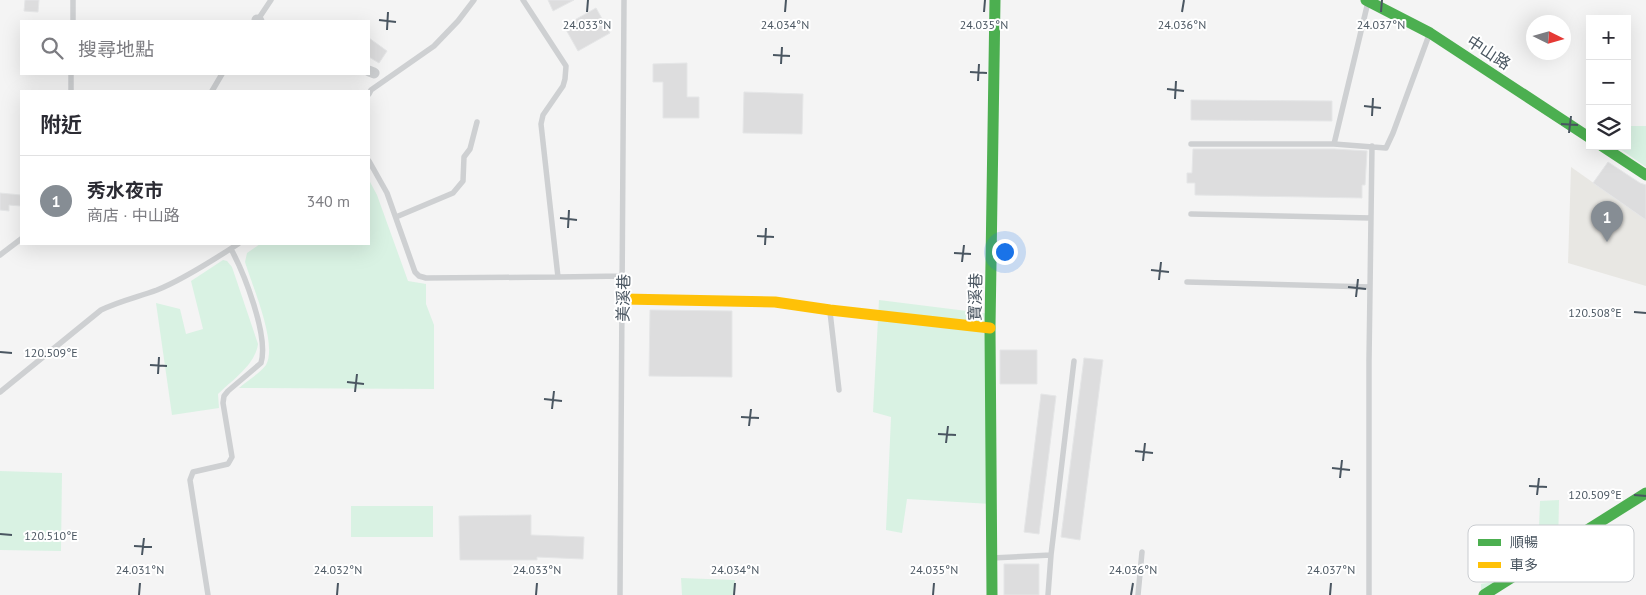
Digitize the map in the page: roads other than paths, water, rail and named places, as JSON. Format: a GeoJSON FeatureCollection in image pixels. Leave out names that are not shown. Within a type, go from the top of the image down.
{"type":"FeatureCollection","features":[{"type":"Feature","properties":{"kind":"street","name":"寶溪巷"},"geometry":{"type":"LineString","coordinates":[[992,595],[990,328],[995,0]]}},
{"type":"Feature","properties":{"kind":"street","name":"中山路"},"geometry":{"type":"LineString","coordinates":[[1368,1],[1430,33],[1586,135]]}},
{"type":"Feature","properties":{"kind":"street"},"geometry":{"type":"LineString","coordinates":[[1608,150],[1646,175]]}},
{"type":"Feature","properties":{"kind":"street"},"geometry":{"type":"LineString","coordinates":[[623,299],[775,302],[990,328]]}},
{"type":"Feature","properties":{"kind":"street"},"geometry":{"type":"LineString","coordinates":[[1595,525],[1646,493]]}},
{"type":"Feature","properties":{"kind":"street"},"geometry":{"type":"LineString","coordinates":[[1484,595],[1505,582]]}},
{"type":"Feature","properties":{"kind":"lane"},"geometry":{"type":"LineString","coordinates":[[72,20],[73,0]]}},
{"type":"Feature","properties":{"kind":"lane"},"geometry":{"type":"LineString","coordinates":[[259,20],[271,0]]}},
{"type":"Feature","properties":{"kind":"lane"},"geometry":{"type":"LineString","coordinates":[[370,92],[396,71],[434,46],[458,21],[474,0]]}},
{"type":"Feature","properties":{"kind":"lane"},"geometry":{"type":"LineString","coordinates":[[523,0],[566,66],[563,86],[543,115],[541,124],[558,277]]}},
{"type":"Feature","properties":{"kind":"lane","name":"美溪巷"},"geometry":{"type":"LineString","coordinates":[[620,595],[624,0]]}},
{"type":"Feature","properties":{"kind":"lane"},"geometry":{"type":"LineString","coordinates":[[1334,144],[1368,1]]}},
{"type":"Feature","properties":{"kind":"lane"},"geometry":{"type":"LineString","coordinates":[[1190,144],[1334,144],[1386,148],[1394,133],[1430,33]]}},
{"type":"Feature","properties":{"kind":"lane"},"geometry":{"type":"LineString","coordinates":[[70,90],[71,75]]}},
{"type":"Feature","properties":{"kind":"lane"},"geometry":{"type":"LineString","coordinates":[[213,90],[221,75]]}},
{"type":"Feature","properties":{"kind":"lane"},"geometry":{"type":"LineString","coordinates":[[396,217],[457,190],[463,181],[464,157],[470,149],[477,122]]}},
{"type":"Feature","properties":{"kind":"lane"},"geometry":{"type":"LineString","coordinates":[[1369,595],[1372,146]]}},
{"type":"Feature","properties":{"kind":"lane"},"geometry":{"type":"LineString","coordinates":[[370,163],[387,193],[415,272],[422,277],[623,276]]}},
{"type":"Feature","properties":{"kind":"lane"},"geometry":{"type":"LineString","coordinates":[[1191,214],[1371,218]]}},
{"type":"Feature","properties":{"kind":"lane"},"geometry":{"type":"LineString","coordinates":[[0,255],[20,240]]}},
{"type":"Feature","properties":{"kind":"lane"},"geometry":{"type":"LineString","coordinates":[[0,392],[101,310],[120,301],[164,287],[237,245]]}},
{"type":"Feature","properties":{"kind":"lane"},"geometry":{"type":"LineString","coordinates":[[208,595],[190,480],[194,472],[228,464],[232,457],[223,402],[224,396],[261,363],[263,356],[263,344],[252,299],[231,249]]}},
{"type":"Feature","properties":{"kind":"lane"},"geometry":{"type":"LineString","coordinates":[[1187,282],[1370,287]]}},
{"type":"Feature","properties":{"kind":"lane"},"geometry":{"type":"LineString","coordinates":[[830,310],[839,390]]}},
{"type":"Feature","properties":{"kind":"lane"},"geometry":{"type":"LineString","coordinates":[[1048,595],[1074,361]]}},
{"type":"Feature","properties":{"kind":"lane"},"geometry":{"type":"LineString","coordinates":[[1138,595],[1142,552]]}},
{"type":"Feature","properties":{"kind":"lane"},"geometry":{"type":"LineString","coordinates":[[992,558],[1051,555]]}},
{"type":"Feature","properties":{"kind":"place","name":"秀水夜市"},"geometry":{"type":"Point","coordinates":[1607,242]}}]}
